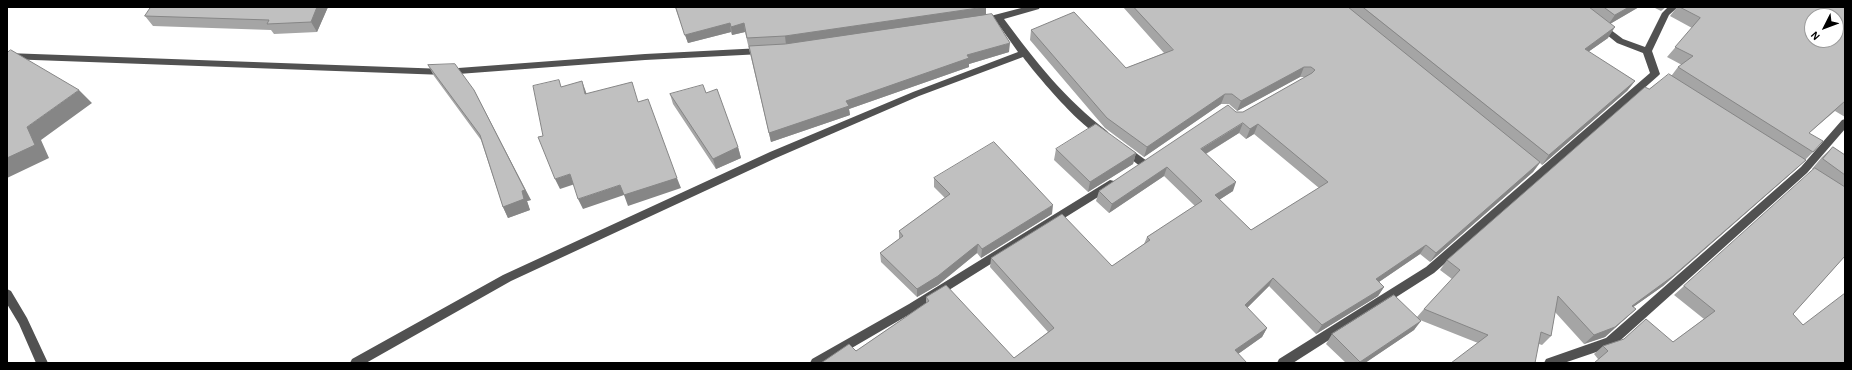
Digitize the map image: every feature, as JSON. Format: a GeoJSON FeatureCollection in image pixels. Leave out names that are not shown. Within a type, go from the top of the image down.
{"type":"FeatureCollection","features":[{"type":"Feature","properties":{"kind":"street"},"geometry":{"type":"LineString","coordinates":[[976,22],[998,18],[1036,7]]}},
{"type":"Feature","properties":{"kind":"street"},"geometry":{"type":"LineString","coordinates":[[1647,51],[1666,13],[1674,7]]}},
{"type":"Feature","properties":{"kind":"street"},"geometry":{"type":"LineString","coordinates":[[998,18],[1024,53],[1082,118],[1116,143],[1148,161],[1131,172]]}},
{"type":"Feature","properties":{"kind":"street"},"geometry":{"type":"LineString","coordinates":[[1283,363],[1430,270],[1540,170],[1658,76],[1647,51],[1620,41],[1592,20]]}},
{"type":"Feature","properties":{"kind":"street"},"geometry":{"type":"LineString","coordinates":[[7,56],[445,72],[770,50]]}},
{"type":"Feature","properties":{"kind":"street"},"geometry":{"type":"LineString","coordinates":[[356,363],[522,271],[773,155],[916,94],[1024,53]]}},
{"type":"Feature","properties":{"kind":"street"},"geometry":{"type":"LineString","coordinates":[[1550,363],[1610,342],[1804,170],[1845,123]]}},
{"type":"Feature","properties":{"kind":"street"},"geometry":{"type":"LineString","coordinates":[[816,363],[913,307],[1118,180]]}},
{"type":"Feature","properties":{"kind":"street"},"geometry":{"type":"LineString","coordinates":[[7,294],[23,321],[42,363]]}},
{"type":"Feature","properties":{"kind":"building"},"geometry":{"type":"Polygon","coordinates":[[[151,7],[317,7],[311,22],[267,24],[269,20],[145,16],[151,7]]]}},
{"type":"Feature","properties":{"kind":"building"},"geometry":{"type":"Polygon","coordinates":[[[676,7],[985,7],[785,36],[747,38],[744,23],[731,27],[730,23],[685,35],[676,7]]]}},
{"type":"Feature","properties":{"kind":"building"},"geometry":{"type":"Polygon","coordinates":[[[1134,7],[1348,7],[1540,162],[1436,253],[1426,245],[1376,279],[1384,287],[1322,325],[1273,278],[1245,305],[1267,328],[1235,350],[1247,363],[821,363],[849,344],[856,351],[929,301],[926,297],[946,285],[1014,358],[1054,328],[991,258],[1062,214],[1112,266],[1150,240],[1147,237],[1202,201],[1167,167],[1112,204],[1099,191],[1228,105],[1236,112],[1243,112],[1315,70],[1311,67],[1304,67],[1241,101],[1232,94],[1225,94],[1147,147],[1107,118],[1031,30],[1074,12],[1126,68],[1173,50],[1134,7]],[[1243,123],[1201,149],[1236,182],[1215,195],[1251,230],[1328,182],[1258,124],[1250,129],[1243,123]]]}},
{"type":"Feature","properties":{"kind":"building"},"geometry":{"type":"Polygon","coordinates":[[[1363,7],[1589,7],[1615,27],[1585,49],[1635,81],[1549,155],[1363,7]]]}},
{"type":"Feature","properties":{"kind":"building"},"geometry":{"type":"Polygon","coordinates":[[[1604,7],[1629,7],[1615,15],[1604,7]]]}},
{"type":"Feature","properties":{"kind":"building"},"geometry":{"type":"Polygon","coordinates":[[[1680,7],[1845,7],[1845,101],[1809,133],[1823,141],[1813,152],[1678,67],[1693,56],[1675,47],[1700,18],[1680,7]]]}},
{"type":"Feature","properties":{"kind":"building"},"geometry":{"type":"Polygon","coordinates":[[[992,14],[1010,43],[967,55],[969,58],[846,101],[849,106],[769,133],[749,46],[785,44],[992,14]]]}},
{"type":"Feature","properties":{"kind":"building"},"geometry":{"type":"Polygon","coordinates":[[[11,50],[79,90],[27,127],[35,145],[7,158],[7,53],[11,50]]]}},
{"type":"Feature","properties":{"kind":"building"},"geometry":{"type":"Polygon","coordinates":[[[455,64],[474,90],[525,190],[522,191],[524,199],[503,207],[480,135],[428,65],[455,64]]]}},
{"type":"Feature","properties":{"kind":"building"},"geometry":{"type":"Polygon","coordinates":[[[1669,74],[1806,160],[1673,276],[1632,306],[1636,309],[1615,327],[1594,335],[1558,296],[1551,336],[1541,332],[1535,363],[1451,363],[1488,335],[1424,309],[1460,270],[1447,260],[1645,87],[1649,89],[1669,74]]]}},
{"type":"Feature","properties":{"kind":"building"},"geometry":{"type":"Polygon","coordinates":[[[559,80],[561,87],[582,81],[585,94],[632,82],[638,102],[648,99],[677,178],[624,195],[620,185],[578,199],[570,174],[555,179],[538,137],[543,136],[533,86],[559,80]]]}},
{"type":"Feature","properties":{"kind":"building"},"geometry":{"type":"Polygon","coordinates":[[[703,85],[706,93],[717,89],[738,147],[713,159],[670,94],[703,85]]]}},
{"type":"Feature","properties":{"kind":"building"},"geometry":{"type":"Polygon","coordinates":[[[1096,124],[1136,153],[1090,182],[1056,149],[1096,124]]]}},
{"type":"Feature","properties":{"kind":"building"},"geometry":{"type":"Polygon","coordinates":[[[994,142],[1053,205],[982,249],[978,244],[938,276],[917,289],[880,253],[903,236],[899,231],[950,194],[934,178],[994,142]]]}},
{"type":"Feature","properties":{"kind":"building"},"geometry":{"type":"Polygon","coordinates":[[[1833,147],[1845,155],[1845,175],[1823,159],[1833,147]]]}},
{"type":"Feature","properties":{"kind":"building"},"geometry":{"type":"Polygon","coordinates":[[[1815,168],[1845,187],[1845,256],[1793,314],[1803,325],[1845,293],[1845,363],[1594,363],[1608,351],[1603,346],[1624,339],[1646,319],[1673,342],[1715,311],[1684,286],[1815,168]]]}},
{"type":"Feature","properties":{"kind":"building"},"geometry":{"type":"Polygon","coordinates":[[[1394,295],[1421,321],[1360,362],[1332,334],[1394,295]]]}}]}
